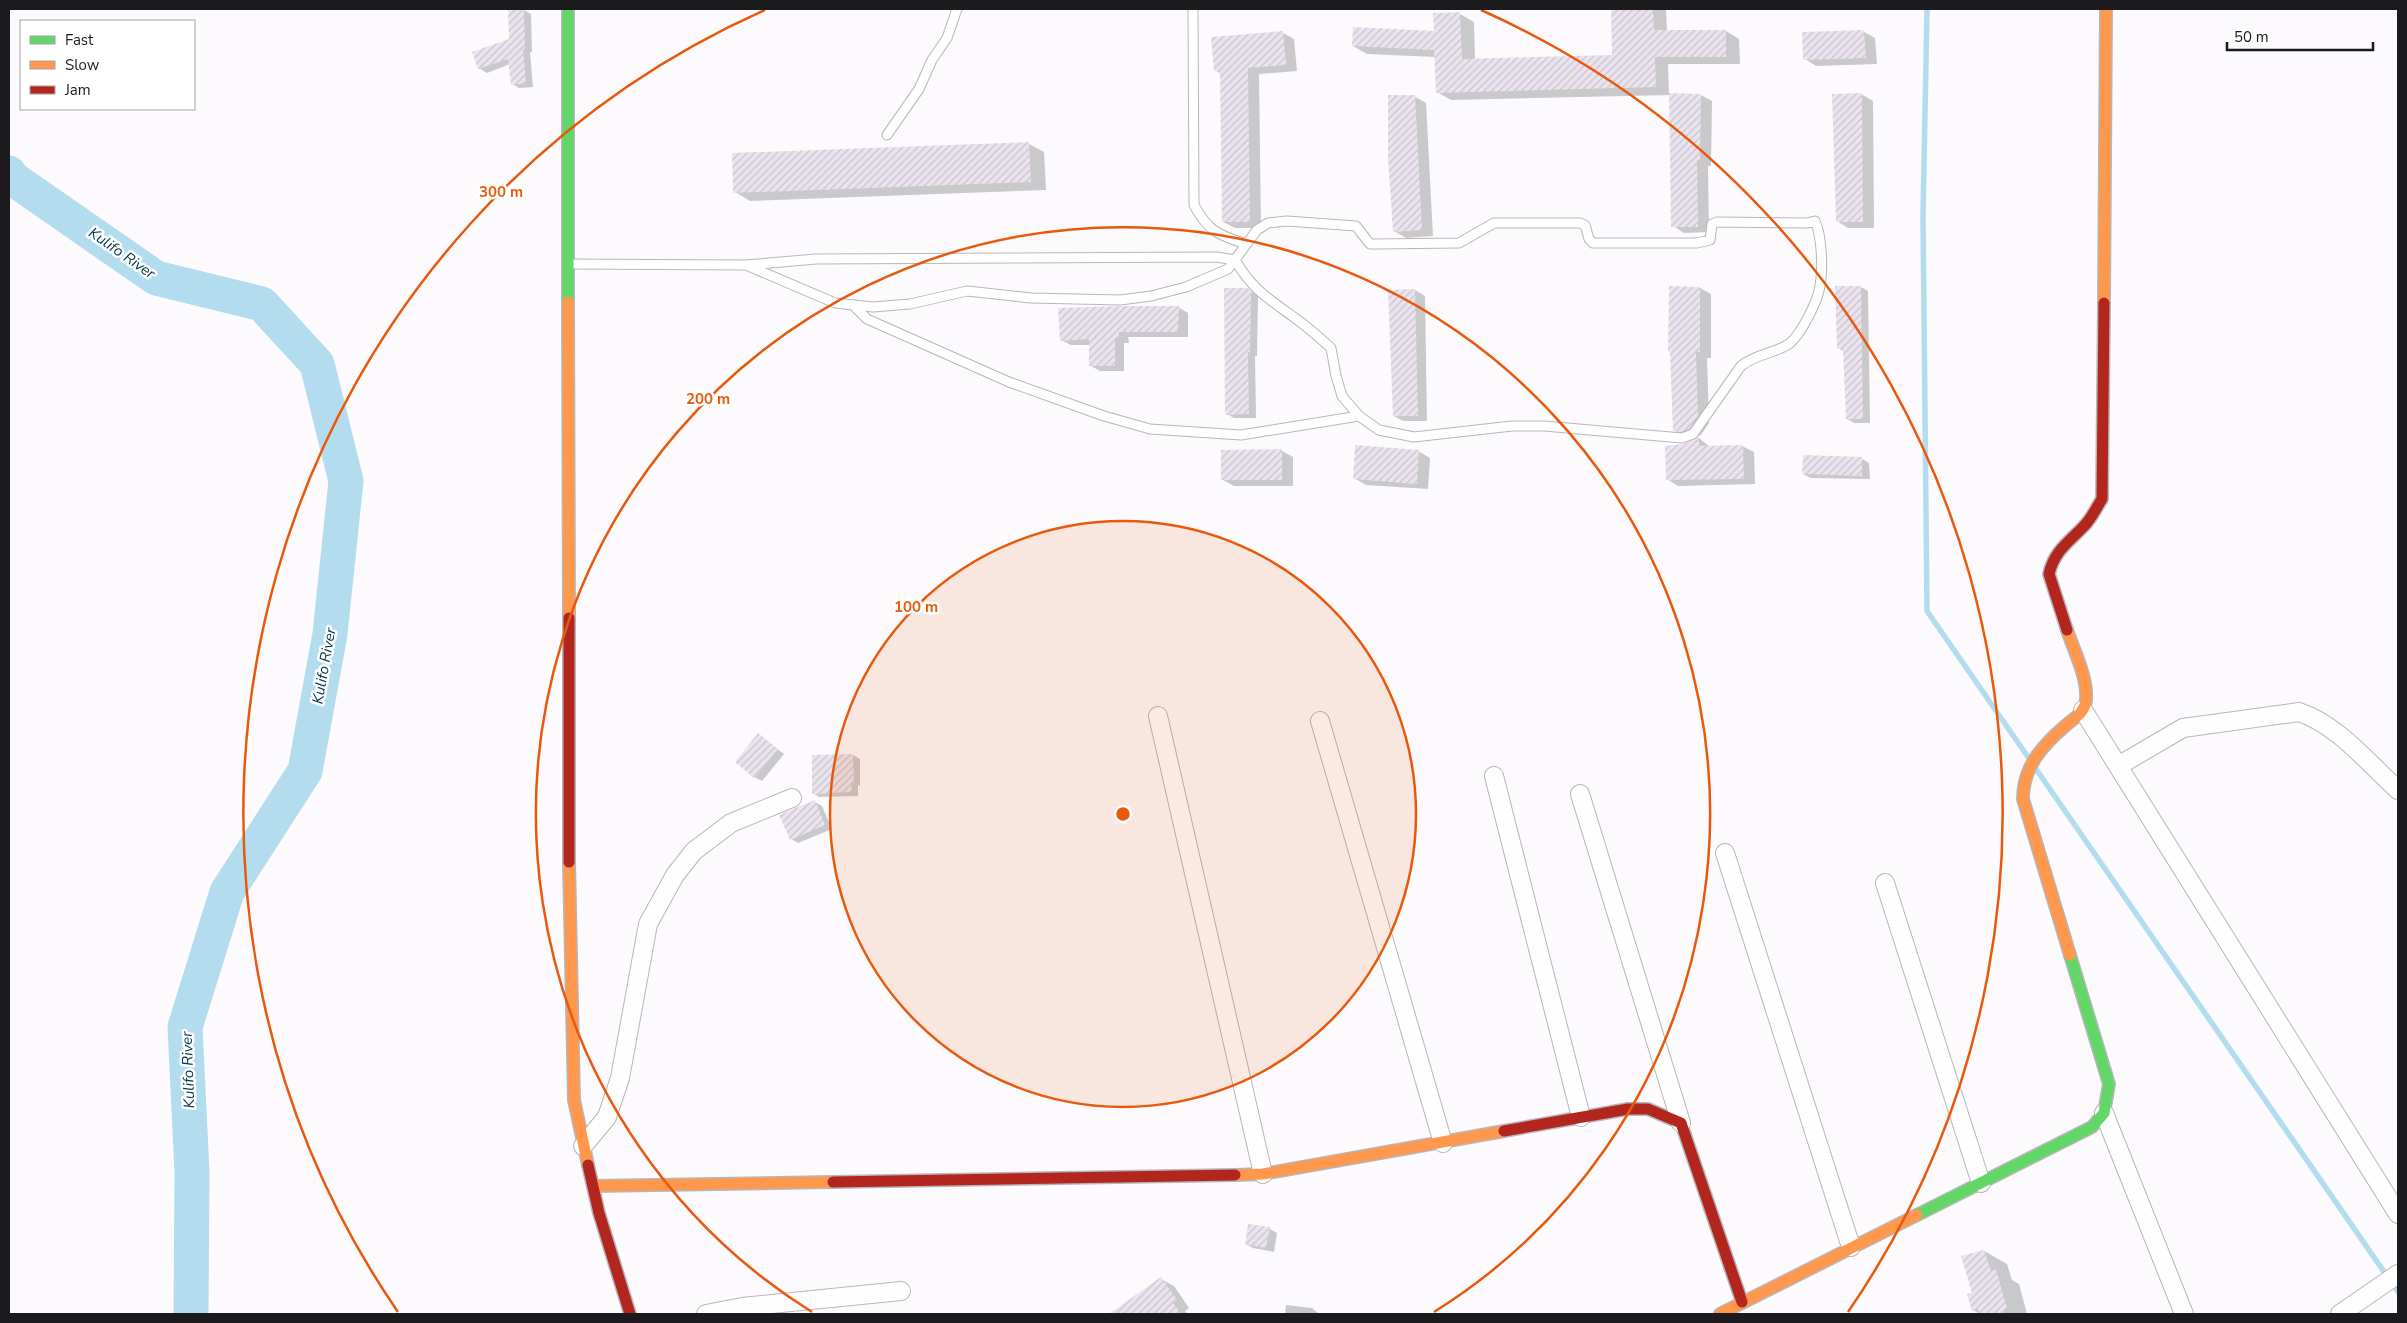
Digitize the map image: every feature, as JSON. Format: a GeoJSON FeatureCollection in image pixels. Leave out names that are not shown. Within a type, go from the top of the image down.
{"type":"FeatureCollection","features":[{"type":"Feature","properties":{"kind":"street"},"geometry":{"type":"LineString","coordinates":[[568,9],[568,882],[574,1100],[593,1186],[630,1314]]}},
{"type":"Feature","properties":{"kind":"street"},"geometry":{"type":"LineString","coordinates":[[1720,1314],[2092,1127],[2104,1113],[2109,1084],[2023,799],[2024,774],[2044,746],[2083,710],[2086,701],[2086,688],[2049,574],[2050,563],[2056,552],[2089,520],[2102,499],[2106,9]]}},
{"type":"Feature","properties":{"kind":"street"},"geometry":{"type":"LineString","coordinates":[[2083,710],[2398,1214]]}},
{"type":"Feature","properties":{"kind":"street"},"geometry":{"type":"LineString","coordinates":[[2118,766],[2183,728],[2299,712],[2311,716],[2330,728],[2398,790]]}},
{"type":"Feature","properties":{"kind":"street"},"geometry":{"type":"LineString","coordinates":[[1158,716],[1263,1174]]}},
{"type":"Feature","properties":{"kind":"street"},"geometry":{"type":"LineString","coordinates":[[1320,721],[1443,1143]]}},
{"type":"Feature","properties":{"kind":"street"},"geometry":{"type":"LineString","coordinates":[[1494,776],[1581,1117]]}},
{"type":"Feature","properties":{"kind":"street"},"geometry":{"type":"LineString","coordinates":[[1580,794],[1681,1123],[1742,1302]]}},
{"type":"Feature","properties":{"kind":"street"},"geometry":{"type":"LineString","coordinates":[[583,1146],[607,1117],[620,1078],[648,924],[675,875],[694,851],[731,823],[792,798]]}},
{"type":"Feature","properties":{"kind":"street"},"geometry":{"type":"LineString","coordinates":[[1725,853],[1851,1247]]}},
{"type":"Feature","properties":{"kind":"street"},"geometry":{"type":"LineString","coordinates":[[1885,883],[1981,1183]]}},
{"type":"Feature","properties":{"kind":"street"},"geometry":{"type":"LineString","coordinates":[[593,1186],[1263,1174],[1628,1109],[1648,1109],[1681,1123]]}},
{"type":"Feature","properties":{"kind":"street"},"geometry":{"type":"LineString","coordinates":[[2104,1113],[2184,1314]]}},
{"type":"Feature","properties":{"kind":"street"},"geometry":{"type":"LineString","coordinates":[[2340,1314],[2398,1274]]}},
{"type":"Feature","properties":{"kind":"street"},"geometry":{"type":"LineString","coordinates":[[706,1314],[742,1307],[901,1291]]}},
{"type":"Feature","properties":{"kind":"lane"},"geometry":{"type":"LineString","coordinates":[[887,136],[919,89],[932,60],[947,38],[957,9]]}},
{"type":"Feature","properties":{"kind":"lane"},"geometry":{"type":"LineString","coordinates":[[1193,9],[1194,205],[1204,224],[1223,237],[1246,244]]}},
{"type":"Feature","properties":{"kind":"lane"},"geometry":{"type":"LineString","coordinates":[[746,265],[835,303],[873,307],[910,304],[967,292],[1031,298],[1120,300],[1151,296],[1186,287],[1228,269],[1257,230],[1268,223],[1288,221],[1356,226],[1370,244],[1452,244],[1459,243],[1494,224],[1580,223],[1585,225],[1589,239],[1593,243],[1598,244],[1696,243],[1710,240],[1712,224],[1717,222],[1807,223],[1816,221],[1819,229],[1820,288],[1798,336],[1788,345],[1751,358],[1741,366],[1693,434],[1682,438],[1544,426],[1512,426],[1414,437],[1379,430],[1359,416],[1342,396],[1336,376],[1332,348],[1299,321],[1265,298],[1244,276],[1235,260]]}},
{"type":"Feature","properties":{"kind":"lane"},"geometry":{"type":"LineString","coordinates":[[568,264],[746,265],[825,259],[1216,257],[1235,260]]}},
{"type":"Feature","properties":{"kind":"lane"},"geometry":{"type":"LineString","coordinates":[[853,305],[867,319],[1009,382],[1104,416],[1150,429],[1241,434],[1359,416]]}},
{"type":"Feature","properties":{"kind":"building"},"geometry":{"type":"Polygon","coordinates":[[[508,9],[524,9],[525,49],[523,49],[526,83],[511,85],[508,59],[478,69],[472,52],[509,39],[508,9]]]}},
{"type":"Feature","properties":{"kind":"building"},"geometry":{"type":"Polygon","coordinates":[[[1611,9],[1653,9],[1654,30],[1726,30],[1726,57],[1655,57],[1656,87],[1436,93],[1434,50],[1352,46],[1353,27],[1434,31],[1433,13],[1460,12],[1462,59],[1612,55],[1611,9]]]}},
{"type":"Feature","properties":{"kind":"building"},"geometry":{"type":"Polygon","coordinates":[[[1864,30],[1866,58],[1803,60],[1802,32],[1864,30]]]}},
{"type":"Feature","properties":{"kind":"building"},"geometry":{"type":"Polygon","coordinates":[[[1283,31],[1286,65],[1248,68],[1250,222],[1222,222],[1220,71],[1214,71],[1211,37],[1283,31]]]}},
{"type":"Feature","properties":{"kind":"building"},"geometry":{"type":"Polygon","coordinates":[[[1669,93],[1701,94],[1700,160],[1697,160],[1698,227],[1671,227],[1669,93]]]}},
{"type":"Feature","properties":{"kind":"building"},"geometry":{"type":"Polygon","coordinates":[[[1862,93],[1863,222],[1836,222],[1832,94],[1862,93]]]}},
{"type":"Feature","properties":{"kind":"building"},"geometry":{"type":"Polygon","coordinates":[[[1388,95],[1415,95],[1422,230],[1393,232],[1388,158],[1388,95]]]}},
{"type":"Feature","properties":{"kind":"building"},"geometry":{"type":"Polygon","coordinates":[[[1029,142],[1031,182],[733,193],[732,153],[1029,142]]]}},
{"type":"Feature","properties":{"kind":"building"},"geometry":{"type":"Polygon","coordinates":[[[1669,286],[1700,287],[1700,352],[1696,352],[1698,416],[1689,429],[1681,432],[1673,431],[1670,352],[1668,352],[1669,286]]]}},
{"type":"Feature","properties":{"kind":"building"},"geometry":{"type":"Polygon","coordinates":[[[1835,286],[1861,286],[1863,419],[1846,419],[1843,349],[1837,349],[1835,286]]]}},
{"type":"Feature","properties":{"kind":"building"},"geometry":{"type":"Polygon","coordinates":[[[1224,288],[1248,288],[1251,291],[1250,352],[1248,352],[1249,414],[1225,415],[1224,288]]]}},
{"type":"Feature","properties":{"kind":"building"},"geometry":{"type":"Polygon","coordinates":[[[1415,289],[1418,416],[1393,416],[1388,290],[1415,289]]]}},
{"type":"Feature","properties":{"kind":"building"},"geometry":{"type":"Polygon","coordinates":[[[1179,306],[1178,332],[1119,332],[1119,338],[1115,338],[1115,366],[1089,366],[1089,339],[1060,341],[1058,308],[1179,306]]]}},
{"type":"Feature","properties":{"kind":"building"},"geometry":{"type":"Polygon","coordinates":[[[1699,437],[1699,446],[1743,445],[1744,479],[1666,480],[1665,446],[1684,444],[1699,437]]]}},
{"type":"Feature","properties":{"kind":"building"},"geometry":{"type":"Polygon","coordinates":[[[1355,445],[1419,450],[1417,484],[1353,479],[1355,445]]]}},
{"type":"Feature","properties":{"kind":"building"},"geometry":{"type":"Polygon","coordinates":[[[1282,449],[1282,480],[1221,480],[1221,450],[1282,449]]]}},
{"type":"Feature","properties":{"kind":"building"},"geometry":{"type":"Polygon","coordinates":[[[1803,455],[1862,457],[1862,476],[1802,474],[1803,455]]]}},
{"type":"Feature","properties":{"kind":"building"},"geometry":{"type":"Polygon","coordinates":[[[758,733],[778,749],[754,778],[735,762],[758,733]]]}},
{"type":"Feature","properties":{"kind":"building"},"geometry":{"type":"Polygon","coordinates":[[[853,754],[854,783],[851,783],[852,792],[812,794],[812,755],[853,754]]]}},
{"type":"Feature","properties":{"kind":"building"},"geometry":{"type":"Polygon","coordinates":[[[815,800],[825,825],[790,840],[779,815],[815,800]]]}},
{"type":"Feature","properties":{"kind":"building"},"geometry":{"type":"Polygon","coordinates":[[[1248,1224],[1270,1227],[1266,1248],[1245,1244],[1248,1224]]]}},
{"type":"Feature","properties":{"kind":"building"},"geometry":{"type":"Polygon","coordinates":[[[1984,1250],[1991,1271],[1996,1270],[2007,1308],[2003,1310],[2004,1314],[1980,1314],[1978,1309],[1972,1311],[1967,1294],[1972,1293],[1961,1256],[1984,1250]]]}},
{"type":"Feature","properties":{"kind":"building"},"geometry":{"type":"Polygon","coordinates":[[[1161,1277],[1177,1300],[1173,1303],[1181,1314],[1109,1314],[1161,1277]]]}},
{"type":"Feature","properties":{"kind":"waterway"},"geometry":{"type":"LineString","coordinates":[[1927,9],[1923,216],[1927,611],[2028,757]]}},
{"type":"Feature","properties":{"kind":"waterway","name":"Kulifo River"},"geometry":{"type":"LineString","coordinates":[[9,173],[12,178],[156,278],[262,304],[317,364],[346,481],[330,634],[305,771],[227,892],[185,1027],[192,1172],[191,1314]]}},
{"type":"Feature","properties":{"kind":"waterway"},"geometry":{"type":"LineString","coordinates":[[2036,769],[2398,1292]]}},
{"type":"Feature","properties":{"kind":"traffic: fast"},"geometry":{"type":"LineString","coordinates":[[568,9],[568,302]]}},
{"type":"Feature","properties":{"kind":"traffic: fast"},"geometry":{"type":"LineString","coordinates":[[1917,1215],[2092,1127],[2104,1113],[2109,1084],[2070,955]]}},
{"type":"Feature","properties":{"kind":"traffic: slow"},"geometry":{"type":"LineString","coordinates":[[2104,303],[2106,9]]}},
{"type":"Feature","properties":{"kind":"traffic: slow"},"geometry":{"type":"LineString","coordinates":[[568,302],[569,618]]}},
{"type":"Feature","properties":{"kind":"traffic: slow"},"geometry":{"type":"LineString","coordinates":[[2067,630],[2083,674],[2086,692],[2085,705],[2078,715],[2049,741],[2035,758],[2026,777],[2023,799],[2070,955]]}},
{"type":"Feature","properties":{"kind":"traffic: slow"},"geometry":{"type":"LineString","coordinates":[[569,862],[574,1100],[588,1165]]}},
{"type":"Feature","properties":{"kind":"traffic: slow"},"geometry":{"type":"LineString","coordinates":[[1235,1175],[1263,1174],[1504,1131]]}},
{"type":"Feature","properties":{"kind":"traffic: slow"},"geometry":{"type":"LineString","coordinates":[[593,1186],[833,1182]]}},
{"type":"Feature","properties":{"kind":"traffic: slow"},"geometry":{"type":"LineString","coordinates":[[1720,1314],[1917,1215]]}},
{"type":"Feature","properties":{"kind":"traffic: jam"},"geometry":{"type":"LineString","coordinates":[[2067,630],[2049,574],[2058,553],[2087,523],[2102,499],[2104,303]]}},
{"type":"Feature","properties":{"kind":"traffic: jam"},"geometry":{"type":"LineString","coordinates":[[569,618],[569,862]]}},
{"type":"Feature","properties":{"kind":"traffic: jam"},"geometry":{"type":"LineString","coordinates":[[1504,1131],[1628,1109],[1648,1109],[1681,1123],[1742,1302]]}},
{"type":"Feature","properties":{"kind":"traffic: jam"},"geometry":{"type":"LineString","coordinates":[[588,1165],[599,1213],[630,1314]]}},
{"type":"Feature","properties":{"kind":"traffic: jam"},"geometry":{"type":"LineString","coordinates":[[833,1182],[1235,1175]]}}]}
